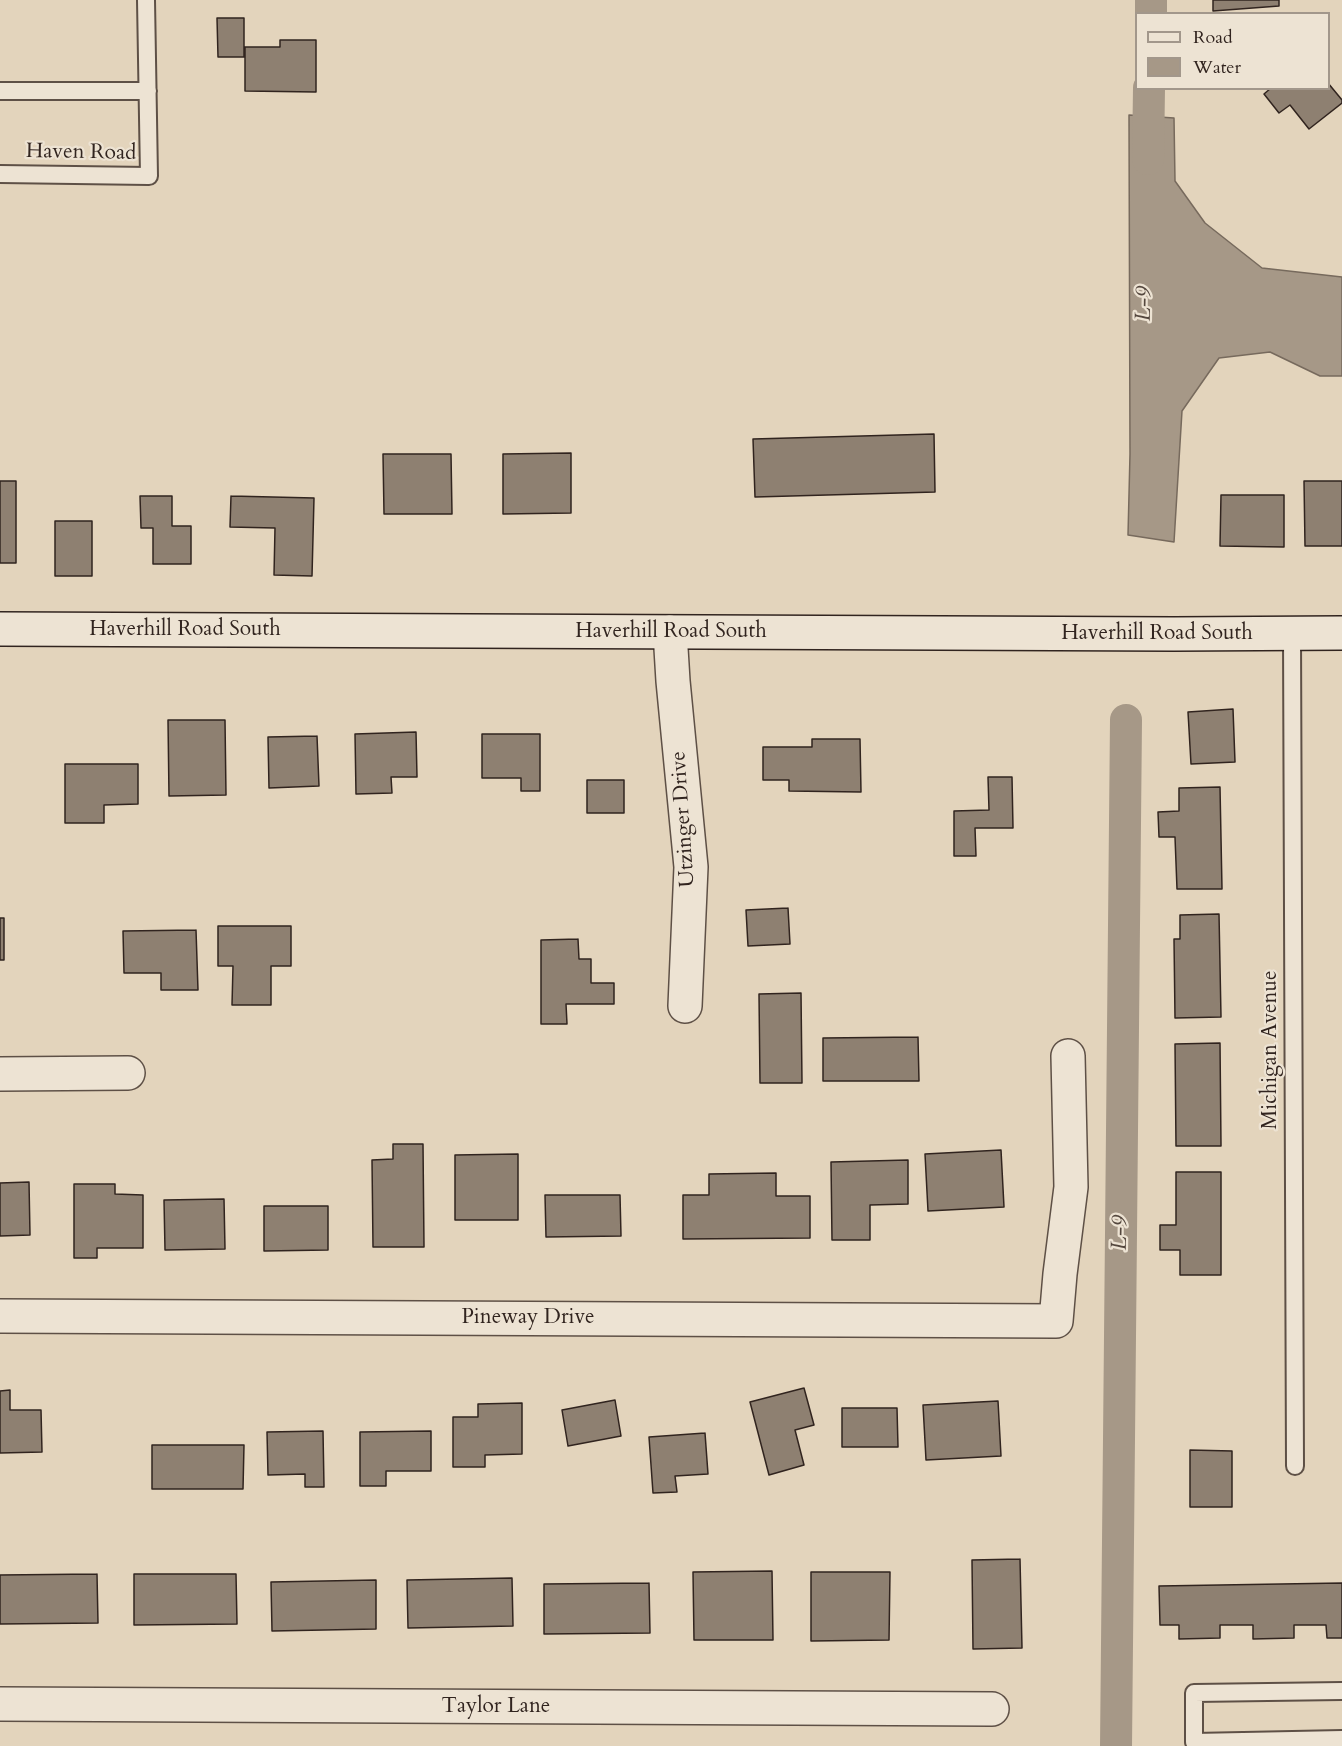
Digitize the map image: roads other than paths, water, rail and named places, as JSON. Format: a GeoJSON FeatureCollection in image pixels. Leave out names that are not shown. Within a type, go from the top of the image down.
{"type":"FeatureCollection","features":[{"type":"Feature","properties":{"kind":"street","name":"Haverhill Road South"},"geometry":{"type":"LineString","coordinates":[[0,629],[1342,633]]}},
{"type":"Feature","properties":{"kind":"street","name":"Utzinger Drive"},"geometry":{"type":"LineString","coordinates":[[670,632],[691,867],[685,1006]]}},
{"type":"Feature","properties":{"kind":"street","name":"Pineway Drive"},"geometry":{"type":"LineString","coordinates":[[0,1316],[1056,1321],[1059,1274],[1071,1187],[1068,1056]]}},
{"type":"Feature","properties":{"kind":"street"},"geometry":{"type":"LineString","coordinates":[[0,1074],[128,1073]]}},
{"type":"Feature","properties":{"kind":"street","name":"Taylor Lane"},"geometry":{"type":"LineString","coordinates":[[0,1704],[992,1709]]}},
{"type":"Feature","properties":{"kind":"lane","name":"Haven Road"},"geometry":{"type":"LineString","coordinates":[[0,174],[149,176],[146,0]]}},
{"type":"Feature","properties":{"kind":"lane"},"geometry":{"type":"LineString","coordinates":[[0,91],[148,91]]}},
{"type":"Feature","properties":{"kind":"lane","name":"Michigan Avenue"},"geometry":{"type":"LineString","coordinates":[[1292,634],[1295,1466]]}},
{"type":"Feature","properties":{"kind":"lane"},"geometry":{"type":"LineString","coordinates":[[1342,1691],[1194,1692],[1194,1742],[1342,1739]]}},
{"type":"Feature","properties":{"kind":"water"},"geometry":{"type":"Polygon","coordinates":[[[1129,115],[1174,118],[1175,181],[1205,223],[1262,268],[1342,277],[1342,376],[1320,376],[1270,352],[1219,358],[1182,411],[1174,542],[1128,535],[1130,454],[1129,115]]]}},
{"type":"Feature","properties":{"kind":"waterway","name":"L-9"},"geometry":{"type":"LineString","coordinates":[[1151,0],[1151,12]]}},
{"type":"Feature","properties":{"kind":"waterway","name":"L-9"},"geometry":{"type":"LineString","coordinates":[[1148,159],[1149,90]]}},
{"type":"Feature","properties":{"kind":"waterway","name":"L-9"},"geometry":{"type":"LineString","coordinates":[[1116,1746],[1126,720]]}}]}
